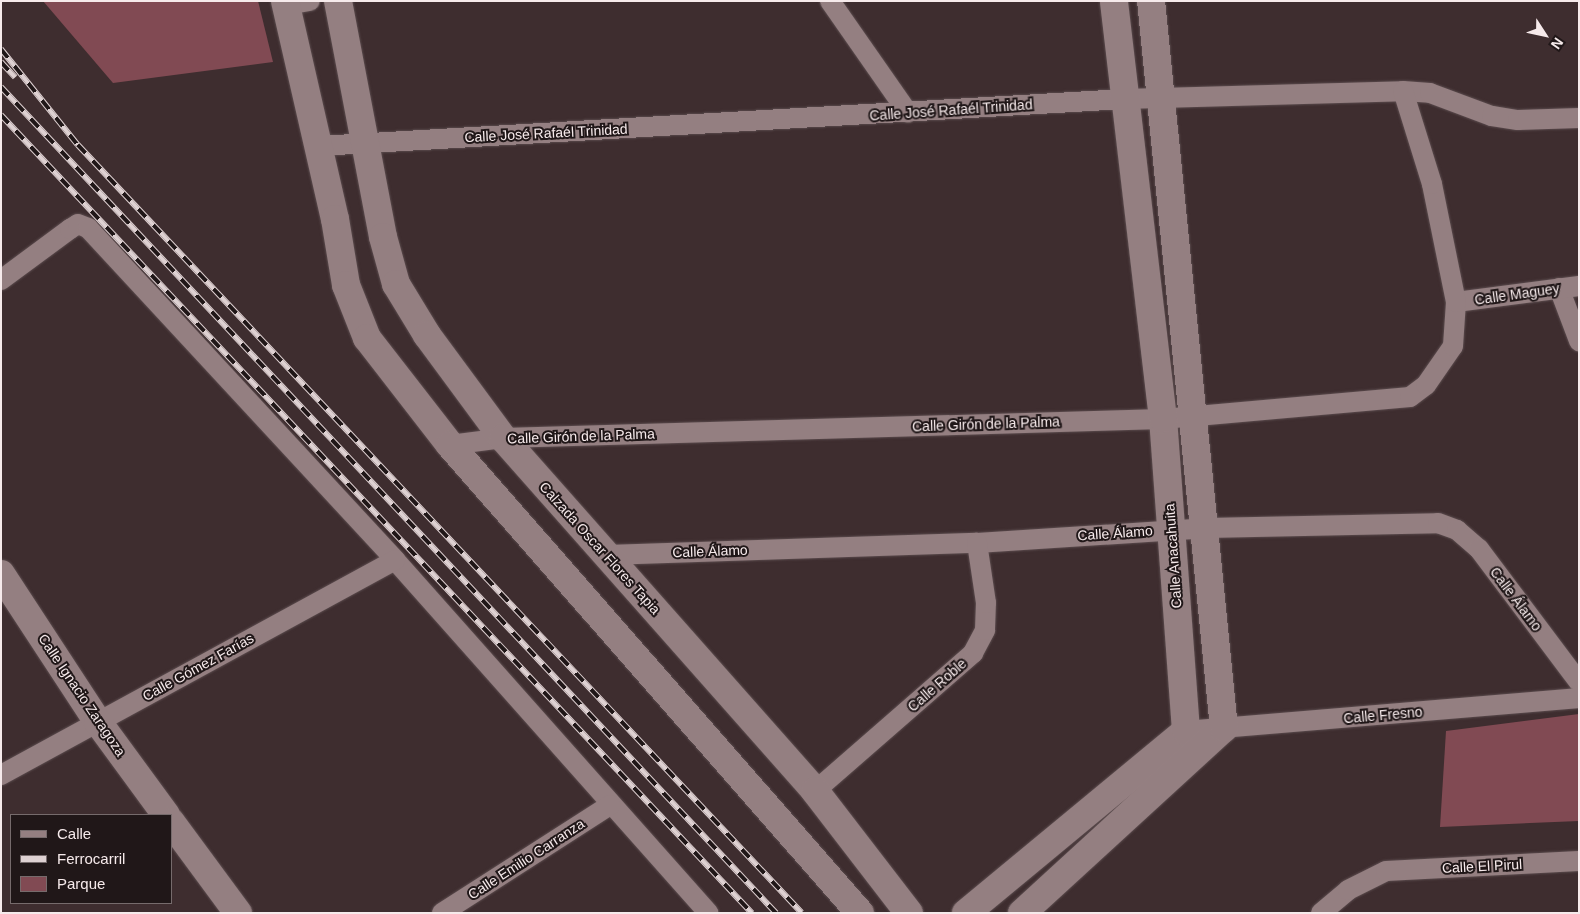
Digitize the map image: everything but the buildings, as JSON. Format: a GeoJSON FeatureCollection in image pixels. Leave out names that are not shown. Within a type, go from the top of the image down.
{"type":"FeatureCollection","features":[{"type":"Feature","properties":{"kind":"street","name":"Calzada Oscar Flores Tapia"},"geometry":{"type":"LineString","coordinates":[[338,1],[364,143],[396,284],[427,336],[502,438],[815,792],[909,913]]}},
{"type":"Feature","properties":{"kind":"street"},"geometry":{"type":"LineString","coordinates":[[830,1],[908,112]]}},
{"type":"Feature","properties":{"kind":"street","name":"Calle Anacahuita"},"geometry":{"type":"LineString","coordinates":[[1114,1],[1163,419],[1186,731]]}},
{"type":"Feature","properties":{"kind":"street"},"geometry":{"type":"LineString","coordinates":[[1022,913],[1224,728],[1206,528],[1151,1]]}},
{"type":"Feature","properties":{"kind":"street"},"geometry":{"type":"LineString","coordinates":[[294,2],[319,146],[346,284],[367,338],[450,445],[860,913]]}},
{"type":"Feature","properties":{"kind":"street","name":"Calle José Rafaél Trinidad"},"geometry":{"type":"LineString","coordinates":[[319,146],[1124,99],[1403,91],[1430,93],[1492,116],[1518,120],[1579,118]]}},
{"type":"Feature","properties":{"kind":"street","name":"Calle Girón de la Palma"},"geometry":{"type":"LineString","coordinates":[[450,445],[502,438],[1163,419],[1410,397],[1426,385],[1453,346],[1456,302],[1432,184],[1403,91]]}},
{"type":"Feature","properties":{"kind":"street"},"geometry":{"type":"LineString","coordinates":[[1,280],[78,224],[88,228],[394,560],[708,913]]}},
{"type":"Feature","properties":{"kind":"street","name":"Calle Maguey"},"geometry":{"type":"LineString","coordinates":[[1456,302],[1579,286]]}},
{"type":"Feature","properties":{"kind":"street"},"geometry":{"type":"LineString","coordinates":[[1559,288],[1579,341]]}},
{"type":"Feature","properties":{"kind":"street","name":"Calle Álamo"},"geometry":{"type":"LineString","coordinates":[[607,555],[977,543],[1172,529],[1438,522],[1451,528],[1478,549],[1579,682]]}},
{"type":"Feature","properties":{"kind":"street","name":"Calle Roble"},"geometry":{"type":"LineString","coordinates":[[815,792],[973,653],[985,630],[986,603],[977,543]]}},
{"type":"Feature","properties":{"kind":"street","name":"Calle Gómez Farías"},"geometry":{"type":"LineString","coordinates":[[1,775],[394,560]]}},
{"type":"Feature","properties":{"kind":"street","name":"Calle Ignacio Zaragoza"},"geometry":{"type":"LineString","coordinates":[[1,574],[98,722],[165,814]]}},
{"type":"Feature","properties":{"kind":"street","name":"Calle Fresno"},"geometry":{"type":"LineString","coordinates":[[1186,731],[1579,698]]}},
{"type":"Feature","properties":{"kind":"street"},"geometry":{"type":"LineString","coordinates":[[966,913],[1186,731]]}},
{"type":"Feature","properties":{"kind":"street","name":"Calle Emilio Carranza"},"geometry":{"type":"LineString","coordinates":[[442,913],[610,804]]}},
{"type":"Feature","properties":{"kind":"street"},"geometry":{"type":"LineString","coordinates":[[172,823],[238,913]]}},
{"type":"Feature","properties":{"kind":"street","name":"Calle El Pirul"},"geometry":{"type":"LineString","coordinates":[[1321,913],[1348,890],[1386,871],[1579,861]]}},
{"type":"Feature","properties":{"kind":"green space"},"geometry":{"type":"Polygon","coordinates":[[[43,1],[258,1],[273,62],[113,83],[43,1]]]}},
{"type":"Feature","properties":{"kind":"green space"},"geometry":{"type":"Polygon","coordinates":[[[1579,714],[1579,821],[1440,827],[1446,731],[1579,714]]]}},
{"type":"Feature","properties":{"kind":"railway"},"geometry":{"type":"LineString","coordinates":[[1,49],[78,145],[802,913]]}},
{"type":"Feature","properties":{"kind":"railway"},"geometry":{"type":"LineString","coordinates":[[1,62],[15,77]]}},
{"type":"Feature","properties":{"kind":"railway"},"geometry":{"type":"LineString","coordinates":[[1,87],[776,913]]}},
{"type":"Feature","properties":{"kind":"railway"},"geometry":{"type":"LineString","coordinates":[[1,115],[752,913]]}}]}
